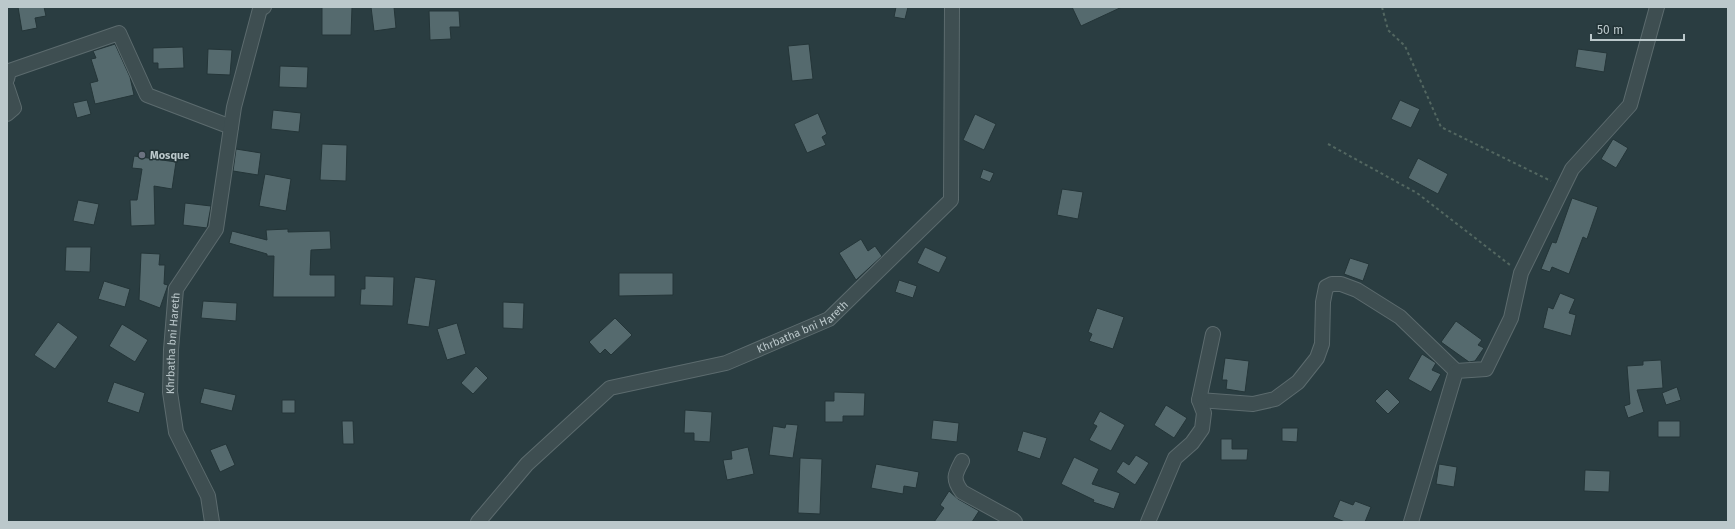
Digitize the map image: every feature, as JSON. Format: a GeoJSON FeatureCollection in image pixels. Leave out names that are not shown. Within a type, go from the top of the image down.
{"type":"FeatureCollection","features":[{"type":"Feature","properties":{"kind":"street","name":"Khrbatha bni Hareth"},"geometry":{"type":"LineString","coordinates":[[212,522],[208,496],[176,432],[170,392],[171,350],[176,289],[216,229],[234,107],[260,9],[264,7]]}},
{"type":"Feature","properties":{"kind":"street","name":"Khrbatha bni Hareth"},"geometry":{"type":"LineString","coordinates":[[478,522],[527,464],[610,388],[726,363],[829,319],[951,200],[952,7]]}},
{"type":"Feature","properties":{"kind":"street"},"geometry":{"type":"LineString","coordinates":[[1199,400],[1253,404],[1275,399],[1298,382],[1318,358],[1322,344],[1323,302],[1326,288],[1332,284],[1341,284],[1357,290],[1400,317],[1456,371],[1486,369],[1511,318],[1521,273],[1572,169],[1630,105],[1657,7]]}},
{"type":"Feature","properties":{"kind":"street"},"geometry":{"type":"LineString","coordinates":[[7,79],[9,71],[119,33],[147,95],[231,127]]}},
{"type":"Feature","properties":{"kind":"street"},"geometry":{"type":"LineString","coordinates":[[7,87],[14,108],[7,114]]}},
{"type":"Feature","properties":{"kind":"street"},"geometry":{"type":"LineString","coordinates":[[1148,522],[1174,458],[1192,444],[1202,429],[1204,413],[1199,400],[1213,334]]}},
{"type":"Feature","properties":{"kind":"street"},"geometry":{"type":"LineString","coordinates":[[1411,522],[1456,371]]}},
{"type":"Feature","properties":{"kind":"street"},"geometry":{"type":"LineString","coordinates":[[962,461],[955,474],[956,484],[962,492],[1015,522]]}},
{"type":"Feature","properties":{"kind":"path"},"geometry":{"type":"LineString","coordinates":[[1382,7],[1388,30],[1405,46],[1441,127],[1563,186]]}},
{"type":"Feature","properties":{"kind":"path"},"geometry":{"type":"LineString","coordinates":[[1328,144],[1417,194],[1521,273]]}},
{"type":"Feature","properties":{"kind":"building"},"geometry":{"type":"Polygon","coordinates":[[[18,7],[44,7],[46,16],[35,18],[37,28],[22,31],[18,7]]]}},
{"type":"Feature","properties":{"kind":"building"},"geometry":{"type":"Polygon","coordinates":[[[322,7],[352,7],[351,35],[322,35],[322,7]]]}},
{"type":"Feature","properties":{"kind":"building"},"geometry":{"type":"Polygon","coordinates":[[[371,7],[394,7],[396,28],[374,31],[371,7]]]}},
{"type":"Feature","properties":{"kind":"building"},"geometry":{"type":"Polygon","coordinates":[[[896,7],[908,7],[905,19],[894,17],[896,7]]]}},
{"type":"Feature","properties":{"kind":"building"},"geometry":{"type":"Polygon","coordinates":[[[1072,7],[1122,7],[1081,26],[1072,7]]]}},
{"type":"Feature","properties":{"kind":"building"},"geometry":{"type":"Polygon","coordinates":[[[429,11],[459,11],[460,27],[450,27],[451,39],[430,40],[429,11]]]}},
{"type":"Feature","properties":{"kind":"building"},"geometry":{"type":"Polygon","coordinates":[[[115,44],[130,77],[134,95],[95,104],[90,83],[98,81],[91,59],[96,58],[93,51],[115,44]]]}},
{"type":"Feature","properties":{"kind":"building"},"geometry":{"type":"Polygon","coordinates":[[[809,44],[813,79],[792,81],[788,46],[809,44]]]}},
{"type":"Feature","properties":{"kind":"building"},"geometry":{"type":"Polygon","coordinates":[[[183,47],[184,68],[158,69],[158,63],[153,63],[153,48],[183,47]]]}},
{"type":"Feature","properties":{"kind":"building"},"geometry":{"type":"Polygon","coordinates":[[[208,49],[232,50],[230,75],[207,74],[208,49]]]}},
{"type":"Feature","properties":{"kind":"building"},"geometry":{"type":"Polygon","coordinates":[[[1578,49],[1607,53],[1604,72],[1575,67],[1578,49]]]}},
{"type":"Feature","properties":{"kind":"building"},"geometry":{"type":"Polygon","coordinates":[[[280,66],[308,67],[307,88],[279,87],[280,66]]]}},
{"type":"Feature","properties":{"kind":"building"},"geometry":{"type":"Polygon","coordinates":[[[87,100],[91,114],[77,118],[73,103],[87,100]]]}},
{"type":"Feature","properties":{"kind":"building"},"geometry":{"type":"Polygon","coordinates":[[[1400,100],[1420,109],[1411,128],[1391,119],[1400,100]]]}},
{"type":"Feature","properties":{"kind":"building"},"geometry":{"type":"Polygon","coordinates":[[[273,110],[301,113],[299,132],[271,129],[273,110]]]}},
{"type":"Feature","properties":{"kind":"building"},"geometry":{"type":"Polygon","coordinates":[[[818,113],[827,134],[822,137],[826,145],[807,153],[794,124],[818,113]]]}},
{"type":"Feature","properties":{"kind":"building"},"geometry":{"type":"Polygon","coordinates":[[[975,114],[996,124],[984,150],[963,140],[975,114]]]}},
{"type":"Feature","properties":{"kind":"building"},"geometry":{"type":"Polygon","coordinates":[[[1613,139],[1628,148],[1616,168],[1601,159],[1613,139]]]}},
{"type":"Feature","properties":{"kind":"building"},"geometry":{"type":"Polygon","coordinates":[[[322,144],[347,145],[346,181],[320,180],[322,144]]]}},
{"type":"Feature","properties":{"kind":"building"},"geometry":{"type":"Polygon","coordinates":[[[236,149],[261,153],[258,175],[233,171],[236,149]]]}},
{"type":"Feature","properties":{"kind":"building"},"geometry":{"type":"Polygon","coordinates":[[[134,156],[176,162],[172,189],[154,186],[155,225],[131,226],[130,200],[137,200],[142,169],[132,168],[134,156]]]}},
{"type":"Feature","properties":{"kind":"building"},"geometry":{"type":"Polygon","coordinates":[[[1418,158],[1448,174],[1438,194],[1408,178],[1418,158]]]}},
{"type":"Feature","properties":{"kind":"building"},"geometry":{"type":"Polygon","coordinates":[[[983,169],[994,173],[990,182],[980,178],[983,169]]]}},
{"type":"Feature","properties":{"kind":"building"},"geometry":{"type":"Polygon","coordinates":[[[265,174],[291,179],[286,211],[259,206],[265,174]]]}},
{"type":"Feature","properties":{"kind":"building"},"geometry":{"type":"Polygon","coordinates":[[[1062,189],[1083,192],[1078,219],[1057,215],[1062,189]]]}},
{"type":"Feature","properties":{"kind":"building"},"geometry":{"type":"Polygon","coordinates":[[[1572,198],[1598,207],[1587,239],[1583,237],[1569,274],[1552,267],[1550,272],[1541,269],[1552,242],[1556,243],[1572,198]]]}},
{"type":"Feature","properties":{"kind":"building"},"geometry":{"type":"Polygon","coordinates":[[[78,200],[99,204],[94,225],[73,221],[78,200]]]}},
{"type":"Feature","properties":{"kind":"building"},"geometry":{"type":"Polygon","coordinates":[[[185,203],[211,206],[207,228],[183,225],[185,203]]]}},
{"type":"Feature","properties":{"kind":"building"},"geometry":{"type":"Polygon","coordinates":[[[288,229],[288,232],[330,231],[331,249],[311,250],[310,275],[335,275],[335,297],[273,297],[274,256],[267,256],[267,254],[229,243],[232,231],[267,240],[266,230],[288,229]]]}},
{"type":"Feature","properties":{"kind":"building"},"geometry":{"type":"Polygon","coordinates":[[[861,239],[868,251],[875,246],[882,256],[856,280],[839,253],[861,239]]]}},
{"type":"Feature","properties":{"kind":"building"},"geometry":{"type":"Polygon","coordinates":[[[66,247],[91,247],[90,272],[65,271],[66,247]]]}},
{"type":"Feature","properties":{"kind":"building"},"geometry":{"type":"Polygon","coordinates":[[[925,247],[947,257],[939,273],[917,263],[925,247]]]}},
{"type":"Feature","properties":{"kind":"building"},"geometry":{"type":"Polygon","coordinates":[[[141,253],[160,254],[159,265],[165,265],[164,284],[168,285],[160,308],[139,300],[141,253]]]}},
{"type":"Feature","properties":{"kind":"building"},"geometry":{"type":"Polygon","coordinates":[[[1350,258],[1369,264],[1363,281],[1344,274],[1350,258]]]}},
{"type":"Feature","properties":{"kind":"building"},"geometry":{"type":"Polygon","coordinates":[[[619,273],[673,273],[673,295],[619,296],[619,273]]]}},
{"type":"Feature","properties":{"kind":"building"},"geometry":{"type":"Polygon","coordinates":[[[365,276],[394,277],[393,306],[360,305],[361,289],[365,289],[365,276]]]}},
{"type":"Feature","properties":{"kind":"building"},"geometry":{"type":"Polygon","coordinates":[[[415,277],[436,280],[429,327],[407,324],[415,277]]]}},
{"type":"Feature","properties":{"kind":"building"},"geometry":{"type":"Polygon","coordinates":[[[899,280],[917,286],[913,298],[895,292],[899,280]]]}},
{"type":"Feature","properties":{"kind":"building"},"geometry":{"type":"Polygon","coordinates":[[[104,281],[130,289],[125,307],[98,299],[104,281]]]}},
{"type":"Feature","properties":{"kind":"building"},"geometry":{"type":"Polygon","coordinates":[[[1560,293],[1575,299],[1569,313],[1576,315],[1571,336],[1543,328],[1548,307],[1553,309],[1560,293]]]}},
{"type":"Feature","properties":{"kind":"building"},"geometry":{"type":"Polygon","coordinates":[[[203,301],[237,303],[236,321],[201,318],[203,301]]]}},
{"type":"Feature","properties":{"kind":"building"},"geometry":{"type":"Polygon","coordinates":[[[503,302],[524,303],[523,329],[503,328],[503,302]]]}},
{"type":"Feature","properties":{"kind":"building"},"geometry":{"type":"Polygon","coordinates":[[[1097,308],[1124,317],[1113,349],[1089,341],[1092,334],[1088,332],[1097,308]]]}},
{"type":"Feature","properties":{"kind":"building"},"geometry":{"type":"Polygon","coordinates":[[[615,318],[632,335],[611,355],[605,349],[600,354],[589,342],[615,318]]]}},
{"type":"Feature","properties":{"kind":"building"},"geometry":{"type":"Polygon","coordinates":[[[1456,321],[1482,340],[1478,345],[1484,348],[1475,361],[1469,362],[1441,342],[1456,321]]]}},
{"type":"Feature","properties":{"kind":"building"},"geometry":{"type":"Polygon","coordinates":[[[58,322],[78,337],[55,369],[34,355],[58,322]]]}},
{"type":"Feature","properties":{"kind":"building"},"geometry":{"type":"Polygon","coordinates":[[[457,323],[466,354],[447,360],[437,329],[457,323]]]}},
{"type":"Feature","properties":{"kind":"building"},"geometry":{"type":"Polygon","coordinates":[[[122,324],[148,340],[135,362],[109,346],[122,324]]]}},
{"type":"Feature","properties":{"kind":"building"},"geometry":{"type":"Polygon","coordinates":[[[1422,354],[1436,363],[1432,370],[1441,374],[1431,392],[1408,379],[1422,354]]]}},
{"type":"Feature","properties":{"kind":"building"},"geometry":{"type":"Polygon","coordinates":[[[1225,358],[1249,361],[1245,392],[1226,389],[1227,380],[1222,380],[1225,358]]]}},
{"type":"Feature","properties":{"kind":"building"},"geometry":{"type":"Polygon","coordinates":[[[1661,360],[1663,388],[1637,390],[1644,412],[1628,418],[1624,406],[1630,404],[1627,366],[1643,365],[1643,361],[1661,360]]]}},
{"type":"Feature","properties":{"kind":"building"},"geometry":{"type":"Polygon","coordinates":[[[476,366],[488,378],[473,394],[461,383],[476,366]]]}},
{"type":"Feature","properties":{"kind":"building"},"geometry":{"type":"Polygon","coordinates":[[[114,382],[145,393],[139,413],[107,402],[114,382]]]}},
{"type":"Feature","properties":{"kind":"building"},"geometry":{"type":"Polygon","coordinates":[[[1677,387],[1681,400],[1666,405],[1662,393],[1677,387]]]}},
{"type":"Feature","properties":{"kind":"building"},"geometry":{"type":"Polygon","coordinates":[[[204,388],[236,395],[232,411],[200,403],[204,388]]]}},
{"type":"Feature","properties":{"kind":"building"},"geometry":{"type":"Polygon","coordinates":[[[1387,389],[1400,402],[1388,414],[1375,401],[1387,389]]]}},
{"type":"Feature","properties":{"kind":"building"},"geometry":{"type":"Polygon","coordinates":[[[834,392],[865,393],[864,416],[843,416],[843,422],[825,422],[825,401],[834,401],[834,392]]]}},
{"type":"Feature","properties":{"kind":"building"},"geometry":{"type":"Polygon","coordinates":[[[282,400],[295,400],[295,413],[282,413],[282,400]]]}},
{"type":"Feature","properties":{"kind":"building"},"geometry":{"type":"Polygon","coordinates":[[[1166,405],[1187,418],[1174,438],[1154,425],[1166,405]]]}},
{"type":"Feature","properties":{"kind":"building"},"geometry":{"type":"Polygon","coordinates":[[[685,410],[712,412],[710,442],[694,441],[694,433],[684,433],[685,410]]]}},
{"type":"Feature","properties":{"kind":"building"},"geometry":{"type":"Polygon","coordinates":[[[1100,411],[1125,425],[1111,451],[1089,440],[1097,426],[1093,424],[1100,411]]]}},
{"type":"Feature","properties":{"kind":"building"},"geometry":{"type":"Polygon","coordinates":[[[933,420],[959,423],[957,442],[931,439],[933,420]]]}},
{"type":"Feature","properties":{"kind":"building"},"geometry":{"type":"Polygon","coordinates":[[[342,421],[353,421],[354,444],[343,444],[342,421]]]}},
{"type":"Feature","properties":{"kind":"building"},"geometry":{"type":"Polygon","coordinates":[[[1658,421],[1680,421],[1680,437],[1658,437],[1658,421]]]}},
{"type":"Feature","properties":{"kind":"building"},"geometry":{"type":"Polygon","coordinates":[[[786,424],[798,425],[793,458],[769,455],[773,426],[785,428],[786,424]]]}},
{"type":"Feature","properties":{"kind":"building"},"geometry":{"type":"Polygon","coordinates":[[[1282,428],[1298,428],[1297,442],[1282,441],[1282,428]]]}},
{"type":"Feature","properties":{"kind":"building"},"geometry":{"type":"Polygon","coordinates":[[[1023,431],[1047,438],[1040,459],[1017,451],[1023,431]]]}},
{"type":"Feature","properties":{"kind":"building"},"geometry":{"type":"Polygon","coordinates":[[[1221,439],[1232,439],[1232,449],[1248,449],[1247,460],[1221,460],[1221,439]]]}},
{"type":"Feature","properties":{"kind":"building"},"geometry":{"type":"Polygon","coordinates":[[[226,444],[235,465],[220,472],[210,450],[226,444]]]}},
{"type":"Feature","properties":{"kind":"building"},"geometry":{"type":"Polygon","coordinates":[[[748,447],[754,474],[727,480],[723,460],[732,459],[731,451],[748,447]]]}},
{"type":"Feature","properties":{"kind":"building"},"geometry":{"type":"Polygon","coordinates":[[[1136,455],[1149,463],[1135,485],[1116,472],[1123,461],[1129,465],[1136,455]]]}},
{"type":"Feature","properties":{"kind":"building"},"geometry":{"type":"Polygon","coordinates":[[[1074,457],[1099,469],[1092,484],[1120,493],[1114,509],[1093,502],[1094,500],[1061,484],[1074,457]]]}},
{"type":"Feature","properties":{"kind":"building"},"geometry":{"type":"Polygon","coordinates":[[[800,458],[822,459],[820,514],[798,513],[800,458]]]}},
{"type":"Feature","properties":{"kind":"building"},"geometry":{"type":"Polygon","coordinates":[[[876,464],[919,472],[916,488],[904,486],[903,494],[871,488],[876,464]]]}},
{"type":"Feature","properties":{"kind":"building"},"geometry":{"type":"Polygon","coordinates":[[[1439,464],[1457,467],[1454,487],[1436,484],[1439,464]]]}},
{"type":"Feature","properties":{"kind":"building"},"geometry":{"type":"Polygon","coordinates":[[[1585,470],[1610,471],[1609,492],[1584,491],[1585,470]]]}},
{"type":"Feature","properties":{"kind":"building"},"geometry":{"type":"Polygon","coordinates":[[[949,491],[958,499],[979,511],[972,522],[934,522],[944,508],[940,505],[949,491]]]}},
{"type":"Feature","properties":{"kind":"building"},"geometry":{"type":"Polygon","coordinates":[[[1340,500],[1353,505],[1355,501],[1371,507],[1365,522],[1345,522],[1333,517],[1340,500]]]}},
{"type":"Feature","properties":{"kind":"place","name":"Mosque"},"geometry":{"type":"Point","coordinates":[142,155]}}]}
